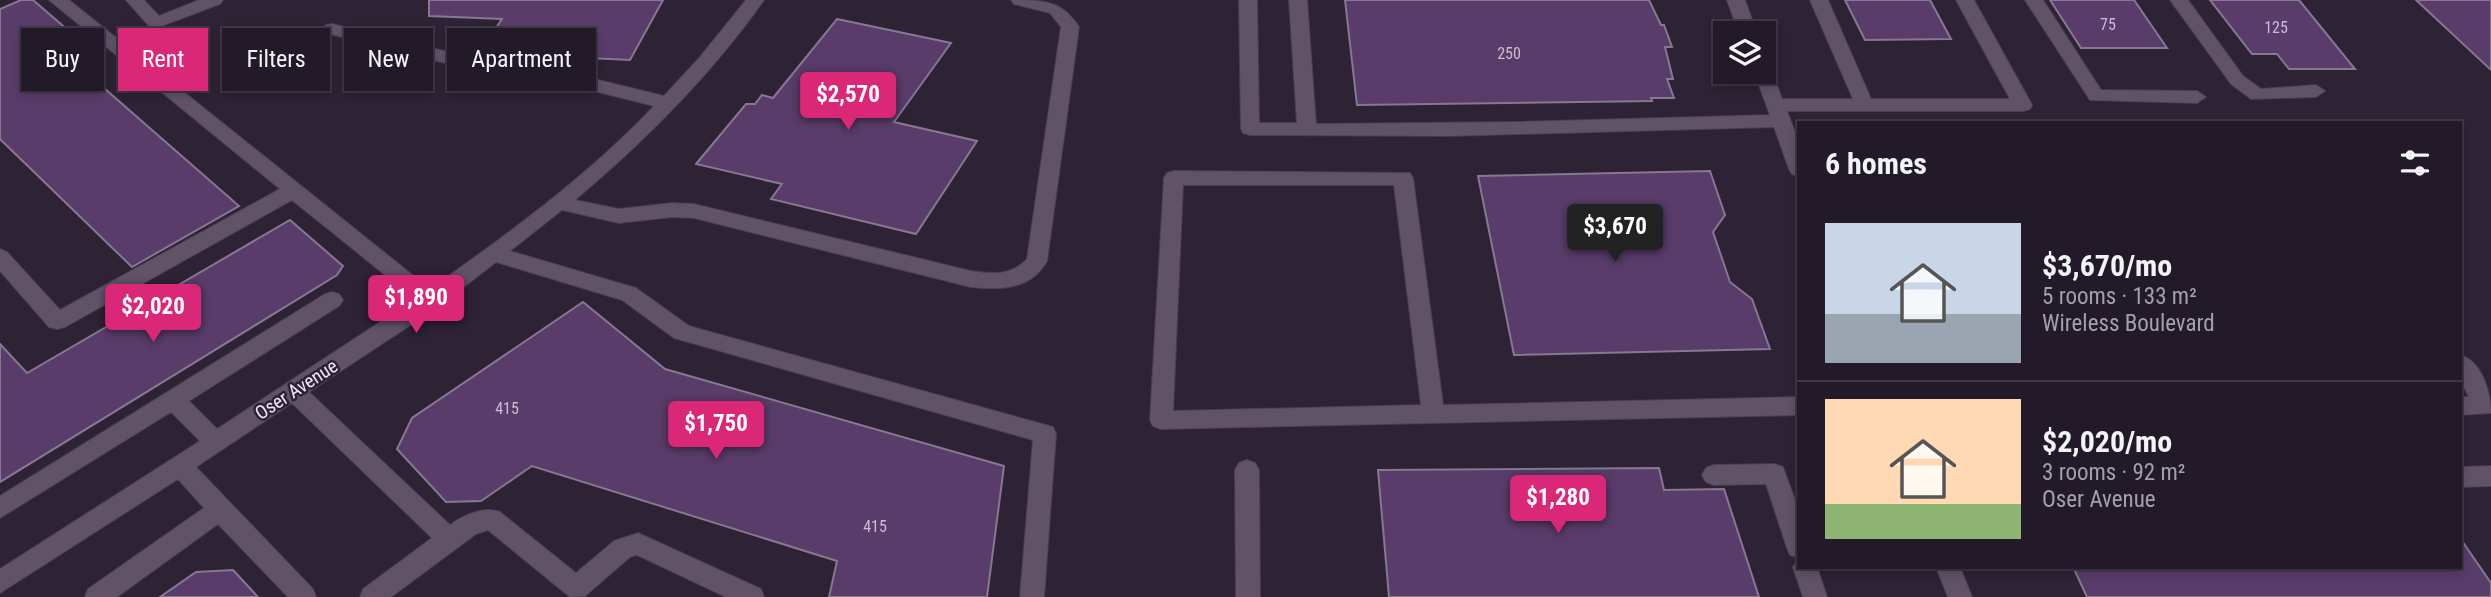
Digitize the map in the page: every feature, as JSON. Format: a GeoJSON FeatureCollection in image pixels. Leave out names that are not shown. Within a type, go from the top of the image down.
{"type":"FeatureCollection","features":[{"type":"Feature","properties":{"kind":"street"},"geometry":{"type":"LineString","coordinates":[[58,0],[430,301]]}},
{"type":"Feature","properties":{"kind":"street"},"geometry":{"type":"LineString","coordinates":[[135,0],[156,23],[214,0]]}},
{"type":"Feature","properties":{"kind":"street","name":"Oser Avenue"},"geometry":{"type":"LineString","coordinates":[[0,582],[430,301],[494,254],[560,202],[683,89],[755,0]]}},
{"type":"Feature","properties":{"kind":"street"},"geometry":{"type":"LineString","coordinates":[[560,202],[598,215],[638,216],[671,208],[694,211],[971,279],[1002,282],[1028,274],[1037,261],[1070,27],[1065,13],[1056,8],[1020,0]]}},
{"type":"Feature","properties":{"kind":"street"},"geometry":{"type":"LineString","coordinates":[[1248,0],[1250,129],[1307,130],[1593,128],[1864,104],[2024,105],[1965,0]]}},
{"type":"Feature","properties":{"kind":"street"},"geometry":{"type":"LineString","coordinates":[[1298,0],[1307,130]]}},
{"type":"Feature","properties":{"kind":"street"},"geometry":{"type":"LineString","coordinates":[[1736,0],[1744,21]]}},
{"type":"Feature","properties":{"kind":"street"},"geometry":{"type":"LineString","coordinates":[[1819,0],[1864,104]]}},
{"type":"Feature","properties":{"kind":"street"},"geometry":{"type":"LineString","coordinates":[[2034,0],[2096,96],[2197,97]]}},
{"type":"Feature","properties":{"kind":"street"},"geometry":{"type":"LineString","coordinates":[[2179,0],[2237,80],[2257,95],[2316,91]]}},
{"type":"Feature","properties":{"kind":"street"},"geometry":{"type":"LineString","coordinates":[[332,29],[461,61],[586,83],[668,103]]}},
{"type":"Feature","properties":{"kind":"street"},"geometry":{"type":"LineString","coordinates":[[1767,84],[1797,157]]}},
{"type":"Feature","properties":{"kind":"street"},"geometry":{"type":"LineString","coordinates":[[1433,414],[1403,177],[1174,178],[1161,420],[1797,406]]}},
{"type":"Feature","properties":{"kind":"street"},"geometry":{"type":"LineString","coordinates":[[0,257],[57,321],[294,190]]}},
{"type":"Feature","properties":{"kind":"street"},"geometry":{"type":"LineString","coordinates":[[494,254],[629,294],[682,332],[1045,434],[1032,597]]}},
{"type":"Feature","properties":{"kind":"street"},"geometry":{"type":"LineString","coordinates":[[0,508],[332,300]]}},
{"type":"Feature","properties":{"kind":"street"},"geometry":{"type":"LineString","coordinates":[[2462,365],[2472,377],[2484,406],[2462,406]]}},
{"type":"Feature","properties":{"kind":"street"},"geometry":{"type":"LineString","coordinates":[[294,391],[449,539]]}},
{"type":"Feature","properties":{"kind":"street"},"geometry":{"type":"LineString","coordinates":[[173,400],[216,442]]}},
{"type":"Feature","properties":{"kind":"street"},"geometry":{"type":"LineString","coordinates":[[180,465],[304,597]]}},
{"type":"Feature","properties":{"kind":"street"},"geometry":{"type":"LineString","coordinates":[[1247,470],[1248,597]]}},
{"type":"Feature","properties":{"kind":"street"},"geometry":{"type":"LineString","coordinates":[[1714,475],[1775,474],[1797,542]]}},
{"type":"Feature","properties":{"kind":"street"},"geometry":{"type":"LineString","coordinates":[[2462,477],[2491,476]]}},
{"type":"Feature","properties":{"kind":"street"},"geometry":{"type":"LineString","coordinates":[[97,597],[220,510]]}},
{"type":"Feature","properties":{"kind":"street"},"geometry":{"type":"LineString","coordinates":[[372,597],[469,525],[492,519],[576,588],[623,548],[638,544],[752,597]]}},
{"type":"Feature","properties":{"kind":"street"},"geometry":{"type":"LineString","coordinates":[[1806,569],[1815,597]]}},
{"type":"Feature","properties":{"kind":"street"},"geometry":{"type":"LineString","coordinates":[[1949,569],[1960,597]]}},
{"type":"Feature","properties":{"kind":"building"},"geometry":{"type":"Polygon","coordinates":[[[21,0],[33,0],[66,28],[21,28],[21,91],[104,91],[104,88],[239,206],[132,267],[0,139],[0,9],[21,0]]]}},
{"type":"Feature","properties":{"kind":"building"},"geometry":{"type":"Polygon","coordinates":[[[429,0],[663,0],[630,60],[596,58],[596,28],[496,28],[502,19],[429,16],[429,0]]]}},
{"type":"Feature","properties":{"kind":"building"},"geometry":{"type":"Polygon","coordinates":[[[1345,0],[1649,0],[1661,25],[1664,25],[1672,47],[1665,47],[1673,79],[1667,79],[1674,98],[1651,98],[1652,101],[1357,105],[1345,0]]]}},
{"type":"Feature","properties":{"kind":"building"},"geometry":{"type":"Polygon","coordinates":[[[1845,0],[1930,0],[1951,39],[1865,40],[1845,0]]]}},
{"type":"Feature","properties":{"kind":"building"},"geometry":{"type":"Polygon","coordinates":[[[2050,0],[2134,0],[2167,48],[2081,48],[2050,0]]]}},
{"type":"Feature","properties":{"kind":"building"},"geometry":{"type":"Polygon","coordinates":[[[2210,0],[2299,0],[2355,69],[2289,69],[2277,54],[2252,54],[2210,0]]]}},
{"type":"Feature","properties":{"kind":"building"},"geometry":{"type":"Polygon","coordinates":[[[2416,0],[2491,0],[2491,70],[2416,0]]]}},
{"type":"Feature","properties":{"kind":"building"},"geometry":{"type":"Polygon","coordinates":[[[837,19],[951,43],[894,122],[977,141],[916,234],[771,199],[782,184],[696,164],[746,104],[755,104],[762,95],[773,98],[837,19]]]}},
{"type":"Feature","properties":{"kind":"building"},"geometry":{"type":"Polygon","coordinates":[[[1710,171],[1725,215],[1713,232],[1730,282],[1752,299],[1770,349],[1514,355],[1478,176],[1710,171]]]}},
{"type":"Feature","properties":{"kind":"building"},"geometry":{"type":"Polygon","coordinates":[[[290,220],[343,266],[337,275],[0,482],[0,344],[27,373],[290,220]]]}},
{"type":"Feature","properties":{"kind":"building"},"geometry":{"type":"Polygon","coordinates":[[[583,302],[665,369],[1004,466],[987,597],[829,597],[837,561],[532,466],[481,501],[446,502],[397,449],[412,418],[583,302]]]}},
{"type":"Feature","properties":{"kind":"building"},"geometry":{"type":"Polygon","coordinates":[[[1659,468],[1664,490],[1724,489],[1759,597],[1389,597],[1378,470],[1659,468]]]}},
{"type":"Feature","properties":{"kind":"building"},"geometry":{"type":"Polygon","coordinates":[[[2462,541],[2491,583],[2491,597],[2087,597],[2074,569],[2462,569],[2462,541]]]}},
{"type":"Feature","properties":{"kind":"building"},"geometry":{"type":"Polygon","coordinates":[[[233,570],[258,597],[160,597],[196,572],[233,570]]]}}]}
